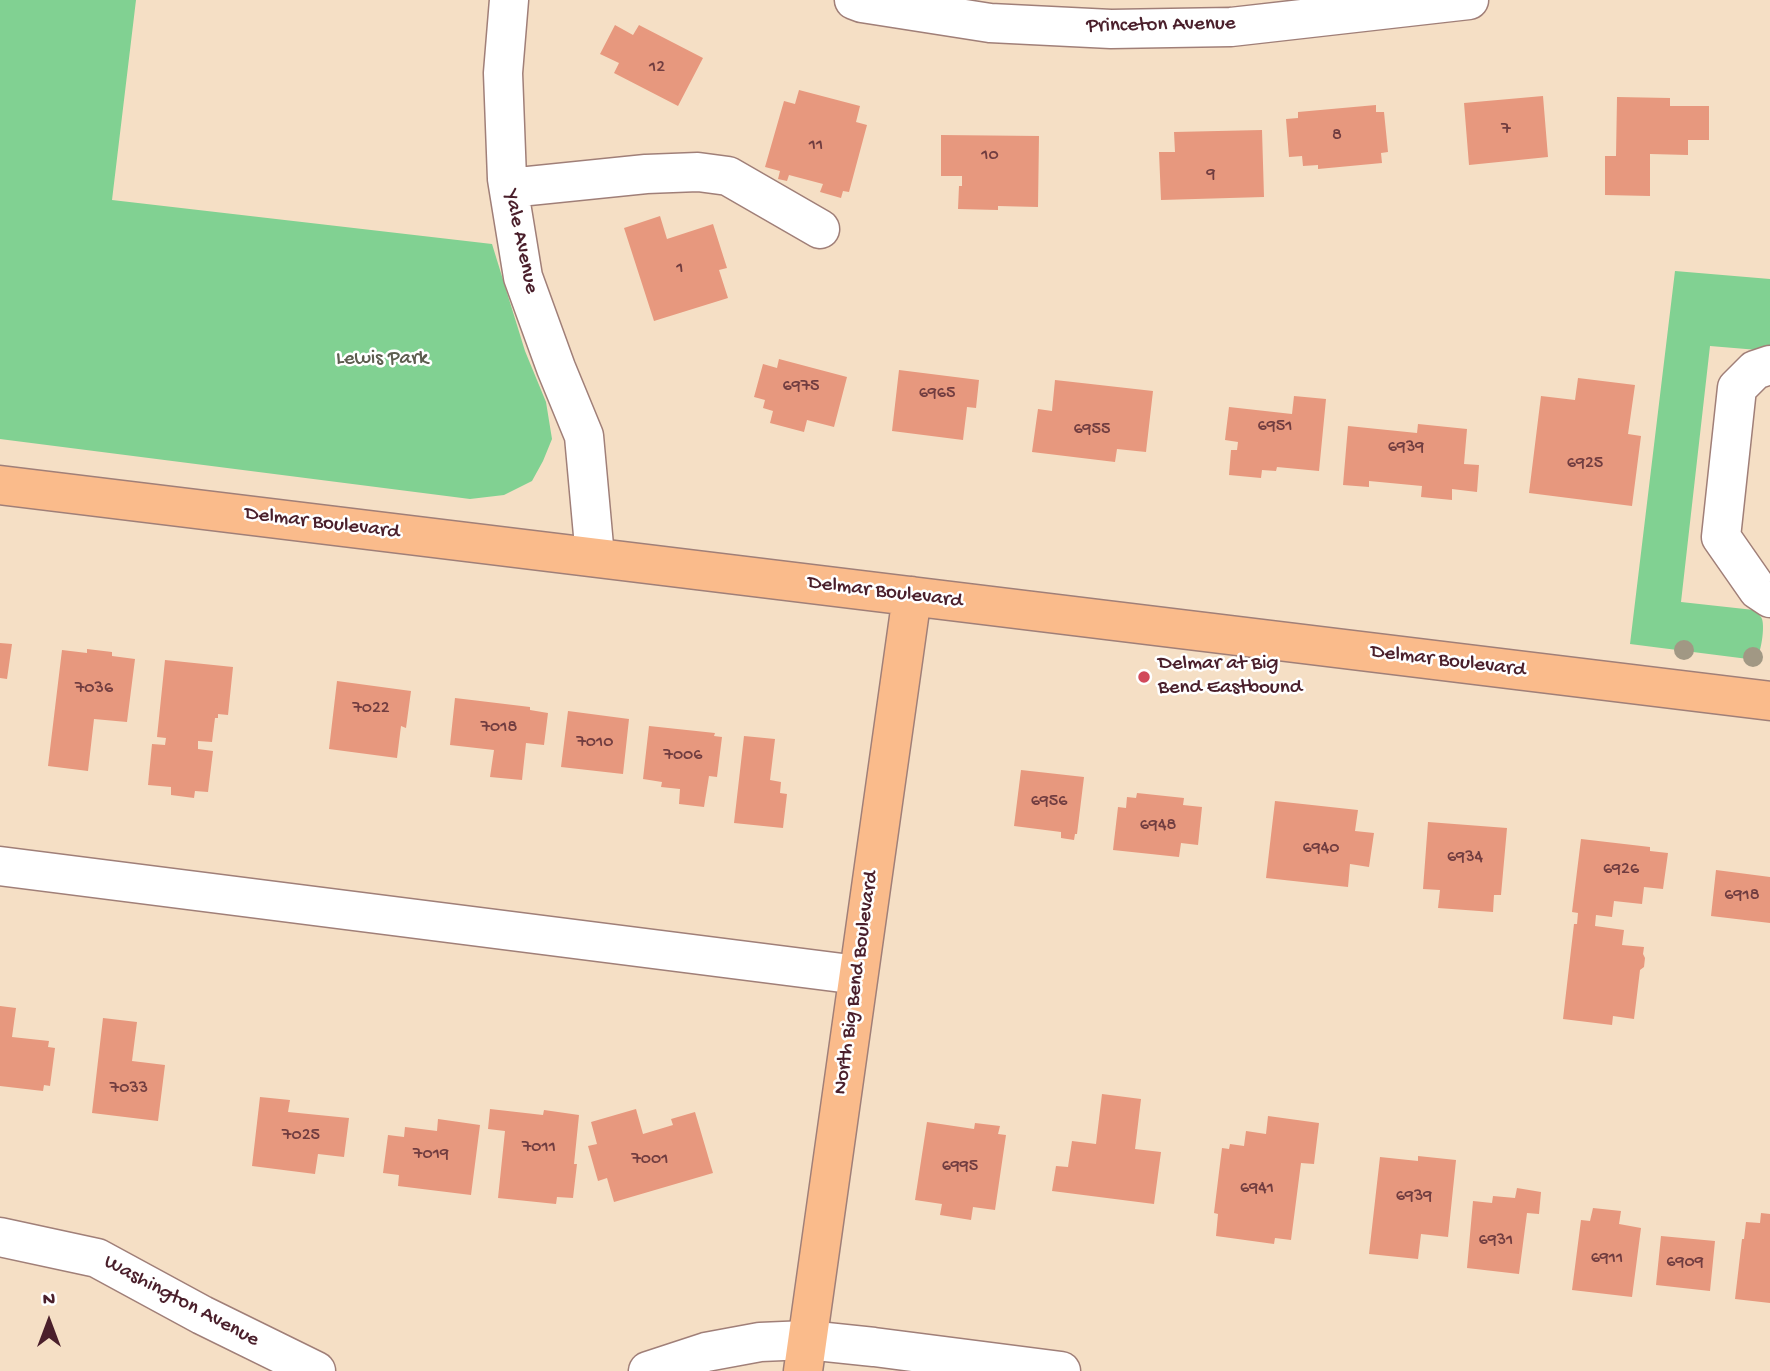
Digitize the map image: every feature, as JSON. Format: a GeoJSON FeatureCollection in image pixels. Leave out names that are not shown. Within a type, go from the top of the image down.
{"type":"FeatureCollection","features":[{"type":"Feature","properties":{"kind":"main road","name":"Delmar Boulevard"},"geometry":{"type":"LineString","coordinates":[[0,485],[1770,701]]}},
{"type":"Feature","properties":{"kind":"main road","name":"North Big Bend Boulevard"},"geometry":{"type":"LineString","coordinates":[[805,1356],[912,596]]}},
{"type":"Feature","properties":{"kind":"street","name":"Yale Avenue"},"geometry":{"type":"LineString","coordinates":[[509,0],[503,73],[507,179],[523,277],[583,436],[595,558]]}},
{"type":"Feature","properties":{"kind":"street","name":"Princeton Avenue"},"geometry":{"type":"LineString","coordinates":[[854,0],[990,23],[1111,29],[1231,27],[1469,0]]}},
{"type":"Feature","properties":{"kind":"street"},"geometry":{"type":"LineString","coordinates":[[509,188],[646,174],[698,172],[728,176],[820,229]]}},
{"type":"Feature","properties":{"kind":"street"},"geometry":{"type":"LineString","coordinates":[[1770,365],[1755,370],[1737,388],[1721,537],[1758,590],[1770,598]]}},
{"type":"Feature","properties":{"kind":"street"},"geometry":{"type":"LineString","coordinates":[[0,866],[858,975]]}},
{"type":"Feature","properties":{"kind":"street","name":"Washington Avenue"},"geometry":{"type":"LineString","coordinates":[[0,1237],[97,1258],[202,1315],[316,1371]]}},
{"type":"Feature","properties":{"kind":"street"},"geometry":{"type":"LineString","coordinates":[[648,1371],[706,1352],[760,1342],[805,1356],[864,1346],[1061,1371]]}},
{"type":"Feature","properties":{"kind":"green space","name":"Lewis Park"},"geometry":{"type":"Polygon","coordinates":[[[0,0],[136,0],[112,200],[492,244],[525,351],[546,402],[552,439],[532,481],[504,495],[470,499],[0,439],[0,0]]]}},
{"type":"Feature","properties":{"kind":"green space"},"geometry":{"type":"Polygon","coordinates":[[[1675,271],[1770,279],[1770,351],[1710,346],[1681,602],[1754,610],[1763,623],[1761,646],[1756,660],[1630,644],[1675,271]]]}},
{"type":"Feature","properties":{"kind":"building"},"geometry":{"type":"Polygon","coordinates":[[[615,25],[633,35],[639,25],[703,58],[678,106],[614,73],[619,63],[600,54],[615,25]]]}},
{"type":"Feature","properties":{"kind":"building"},"geometry":{"type":"Polygon","coordinates":[[[799,90],[860,106],[856,122],[867,125],[849,192],[843,191],[841,198],[820,192],[823,184],[789,175],[787,181],[778,179],[780,171],[765,167],[784,101],[795,104],[799,90]]]}},
{"type":"Feature","properties":{"kind":"building"},"geometry":{"type":"Polygon","coordinates":[[[1543,96],[1548,157],[1469,165],[1464,103],[1543,96]]]}},
{"type":"Feature","properties":{"kind":"building"},"geometry":{"type":"Polygon","coordinates":[[[1617,97],[1670,98],[1670,106],[1709,106],[1709,140],[1688,140],[1688,155],[1650,154],[1650,196],[1605,195],[1605,156],[1616,156],[1617,97]]]}},
{"type":"Feature","properties":{"kind":"building"},"geometry":{"type":"Polygon","coordinates":[[[1376,105],[1376,112],[1384,112],[1388,152],[1381,153],[1382,163],[1318,169],[1318,165],[1303,166],[1302,156],[1289,157],[1286,119],[1298,118],[1298,112],[1376,105]]]}},
{"type":"Feature","properties":{"kind":"building"},"geometry":{"type":"Polygon","coordinates":[[[1262,130],[1264,197],[1161,200],[1159,152],[1175,152],[1174,132],[1262,130]]]}},
{"type":"Feature","properties":{"kind":"building"},"geometry":{"type":"Polygon","coordinates":[[[941,135],[1039,136],[1038,207],[958,209],[962,176],[941,176],[941,135]]]}},
{"type":"Feature","properties":{"kind":"building"},"geometry":{"type":"Polygon","coordinates":[[[660,216],[667,239],[713,224],[727,268],[719,270],[728,298],[654,321],[624,228],[660,216]]]}},
{"type":"Feature","properties":{"kind":"building"},"geometry":{"type":"Polygon","coordinates":[[[779,359],[847,377],[834,427],[807,420],[804,432],[770,423],[773,411],[763,408],[765,400],[754,397],[763,364],[777,368],[779,359]]]}},
{"type":"Feature","properties":{"kind":"building"},"geometry":{"type":"Polygon","coordinates":[[[899,370],[979,380],[976,408],[967,407],[963,440],[892,431],[899,370]]]}},
{"type":"Feature","properties":{"kind":"building"},"geometry":{"type":"Polygon","coordinates":[[[1578,378],[1635,385],[1628,434],[1641,436],[1632,506],[1529,493],[1541,396],[1575,400],[1578,378]]]}},
{"type":"Feature","properties":{"kind":"building"},"geometry":{"type":"Polygon","coordinates":[[[1055,380],[1153,391],[1146,452],[1117,449],[1115,462],[1032,452],[1038,409],[1052,411],[1055,380]]]}},
{"type":"Feature","properties":{"kind":"building"},"geometry":{"type":"Polygon","coordinates":[[[1294,396],[1326,399],[1319,471],[1277,467],[1276,471],[1262,470],[1261,478],[1229,475],[1231,450],[1237,450],[1238,442],[1225,440],[1229,407],[1292,414],[1294,396]]]}},
{"type":"Feature","properties":{"kind":"building"},"geometry":{"type":"Polygon","coordinates":[[[1418,424],[1467,429],[1464,464],[1479,465],[1477,492],[1452,489],[1452,500],[1421,497],[1422,486],[1369,481],[1369,487],[1343,485],[1348,426],[1417,433],[1418,424]]]}},
{"type":"Feature","properties":{"kind":"building"},"geometry":{"type":"Polygon","coordinates":[[[0,643],[12,644],[7,679],[0,678],[0,643]]]}},
{"type":"Feature","properties":{"kind":"building"},"geometry":{"type":"Polygon","coordinates":[[[87,649],[112,652],[112,656],[135,659],[127,722],[94,719],[88,771],[48,766],[62,650],[87,653],[87,649]]]}},
{"type":"Feature","properties":{"kind":"building"},"geometry":{"type":"Polygon","coordinates":[[[165,660],[233,667],[228,715],[218,714],[218,718],[215,718],[212,742],[198,741],[198,749],[213,751],[208,792],[195,791],[194,798],[171,795],[171,787],[148,785],[152,744],[165,745],[166,738],[157,737],[165,660]]]}},
{"type":"Feature","properties":{"kind":"building"},"geometry":{"type":"Polygon","coordinates":[[[337,681],[411,691],[406,728],[401,726],[397,758],[329,749],[337,681]]]}},
{"type":"Feature","properties":{"kind":"building"},"geometry":{"type":"Polygon","coordinates":[[[455,698],[530,707],[530,710],[548,713],[544,745],[526,743],[522,780],[490,777],[494,750],[450,745],[455,698]]]}},
{"type":"Feature","properties":{"kind":"building"},"geometry":{"type":"Polygon","coordinates":[[[568,711],[629,719],[623,774],[561,767],[568,711]]]}},
{"type":"Feature","properties":{"kind":"building"},"geometry":{"type":"Polygon","coordinates":[[[649,726],[715,733],[714,736],[722,737],[717,777],[709,776],[704,807],[679,804],[680,789],[661,787],[662,782],[643,779],[649,726]]]}},
{"type":"Feature","properties":{"kind":"building"},"geometry":{"type":"Polygon","coordinates":[[[744,736],[775,739],[770,780],[781,782],[780,793],[787,794],[783,828],[734,823],[744,736]]]}},
{"type":"Feature","properties":{"kind":"building"},"geometry":{"type":"Polygon","coordinates":[[[1021,770],[1084,777],[1074,840],[1061,838],[1061,832],[1014,826],[1021,770]]]}},
{"type":"Feature","properties":{"kind":"building"},"geometry":{"type":"Polygon","coordinates":[[[1137,793],[1184,798],[1183,805],[1202,807],[1198,845],[1181,843],[1179,857],[1113,850],[1118,807],[1126,808],[1127,797],[1136,798],[1137,793]]]}},
{"type":"Feature","properties":{"kind":"building"},"geometry":{"type":"Polygon","coordinates":[[[1275,801],[1358,810],[1355,831],[1374,833],[1369,867],[1350,864],[1348,887],[1266,878],[1275,801]]]}},
{"type":"Feature","properties":{"kind":"building"},"geometry":{"type":"Polygon","coordinates":[[[1428,822],[1507,828],[1501,895],[1494,895],[1493,912],[1438,908],[1440,890],[1423,889],[1428,822]]]}},
{"type":"Feature","properties":{"kind":"building"},"geometry":{"type":"Polygon","coordinates":[[[1581,839],[1650,847],[1650,851],[1668,853],[1663,889],[1644,887],[1642,904],[1614,901],[1612,917],[1596,915],[1595,926],[1624,930],[1622,945],[1644,947],[1644,967],[1640,970],[1634,1019],[1613,1016],[1612,1025],[1563,1019],[1574,924],[1577,924],[1578,913],[1572,912],[1581,839]]]}},
{"type":"Feature","properties":{"kind":"building"},"geometry":{"type":"Polygon","coordinates":[[[1716,870],[1770,877],[1770,923],[1711,916],[1716,870]]]}},
{"type":"Feature","properties":{"kind":"building"},"geometry":{"type":"Polygon","coordinates":[[[0,1006],[16,1008],[12,1037],[49,1041],[48,1047],[55,1048],[50,1086],[44,1085],[43,1091],[0,1086],[0,1006]]]}},
{"type":"Feature","properties":{"kind":"building"},"geometry":{"type":"Polygon","coordinates":[[[103,1018],[137,1022],[132,1061],[165,1065],[158,1121],[92,1113],[103,1018]]]}},
{"type":"Feature","properties":{"kind":"building"},"geometry":{"type":"Polygon","coordinates":[[[1102,1094],[1141,1099],[1135,1149],[1161,1152],[1154,1204],[1052,1191],[1056,1166],[1068,1167],[1072,1141],[1096,1144],[1102,1094]]]}},
{"type":"Feature","properties":{"kind":"building"},"geometry":{"type":"Polygon","coordinates":[[[260,1097],[290,1100],[288,1112],[349,1118],[344,1157],[318,1154],[315,1174],[252,1166],[260,1097]]]}},
{"type":"Feature","properties":{"kind":"building"},"geometry":{"type":"Polygon","coordinates":[[[490,1109],[543,1115],[544,1110],[579,1115],[573,1198],[557,1197],[556,1204],[498,1198],[505,1131],[488,1129],[490,1109]]]}},
{"type":"Feature","properties":{"kind":"building"},"geometry":{"type":"Polygon","coordinates":[[[636,1109],[643,1134],[673,1125],[671,1119],[695,1112],[713,1173],[614,1202],[607,1178],[598,1181],[588,1146],[597,1144],[591,1122],[636,1109]]]}},
{"type":"Feature","properties":{"kind":"building"},"geometry":{"type":"Polygon","coordinates":[[[1268,1116],[1319,1123],[1314,1164],[1301,1163],[1291,1240],[1275,1238],[1274,1244],[1216,1236],[1218,1214],[1214,1213],[1222,1148],[1229,1149],[1230,1144],[1244,1146],[1246,1131],[1266,1134],[1268,1116]]]}},
{"type":"Feature","properties":{"kind":"building"},"geometry":{"type":"Polygon","coordinates":[[[438,1119],[480,1125],[471,1195],[398,1186],[399,1175],[383,1173],[388,1135],[404,1137],[405,1127],[437,1131],[438,1119]]]}},
{"type":"Feature","properties":{"kind":"building"},"geometry":{"type":"Polygon","coordinates":[[[927,1122],[974,1129],[975,1123],[1000,1126],[998,1134],[1006,1135],[995,1210],[973,1207],[971,1220],[940,1215],[942,1204],[915,1200],[927,1122]]]}},
{"type":"Feature","properties":{"kind":"building"},"geometry":{"type":"Polygon","coordinates":[[[1418,1156],[1456,1160],[1448,1237],[1421,1234],[1418,1259],[1369,1254],[1380,1157],[1418,1161],[1418,1156]]]}},
{"type":"Feature","properties":{"kind":"building"},"geometry":{"type":"Polygon","coordinates":[[[1517,1188],[1541,1192],[1539,1214],[1527,1213],[1519,1274],[1467,1268],[1473,1201],[1492,1203],[1493,1196],[1515,1198],[1517,1188]]]}},
{"type":"Feature","properties":{"kind":"building"},"geometry":{"type":"Polygon","coordinates":[[[1593,1208],[1621,1211],[1619,1224],[1641,1228],[1632,1297],[1572,1290],[1581,1220],[1590,1221],[1593,1208]]]}},
{"type":"Feature","properties":{"kind":"building"},"geometry":{"type":"Polygon","coordinates":[[[1761,1213],[1770,1214],[1770,1303],[1735,1299],[1746,1222],[1760,1223],[1761,1213]]]}},
{"type":"Feature","properties":{"kind":"building"},"geometry":{"type":"Polygon","coordinates":[[[1661,1236],[1715,1241],[1710,1291],[1656,1285],[1661,1236]]]}},
{"type":"Feature","properties":{"kind":"place","name":"Delmar at Big Bend Eastbound"},"geometry":{"type":"Point","coordinates":[1144,677]}}]}
